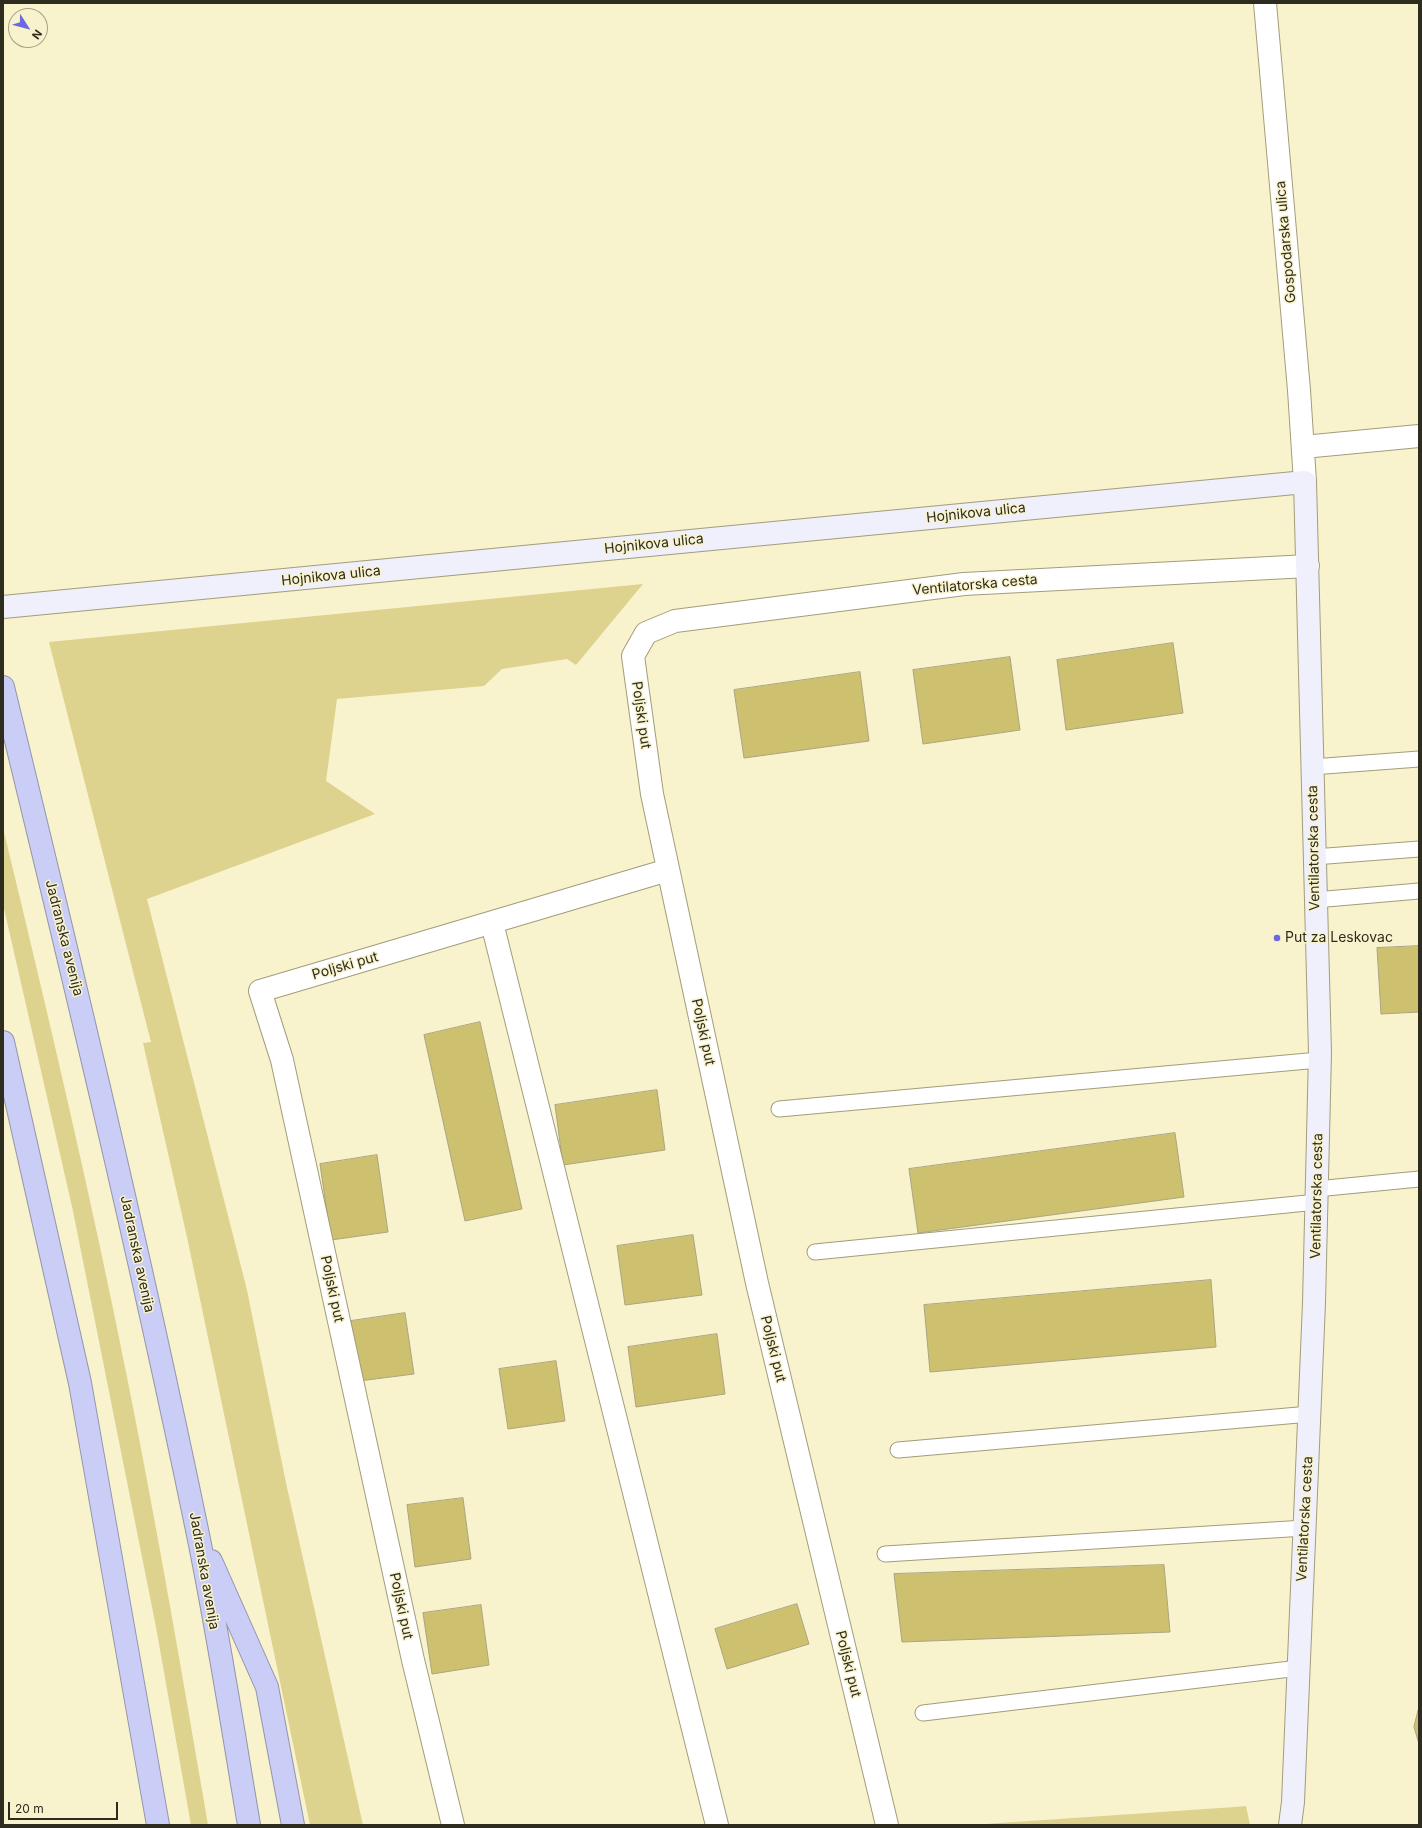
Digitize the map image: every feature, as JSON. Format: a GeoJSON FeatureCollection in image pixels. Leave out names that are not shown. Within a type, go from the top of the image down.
{"type":"FeatureCollection","features":[{"type":"Feature","properties":{"kind":"highway","name":"Jadranska avenija"},"geometry":{"type":"LineString","coordinates":[[3,687],[69,956],[131,1224],[197,1529],[250,1825]]}},
{"type":"Feature","properties":{"kind":"highway"},"geometry":{"type":"LineString","coordinates":[[3,1042],[80,1383],[158,1825]]}},
{"type":"Feature","properties":{"kind":"highway"},"geometry":{"type":"LineString","coordinates":[[197,1529],[267,1687],[293,1825]]}},
{"type":"Feature","properties":{"kind":"main road","name":"Ventilatorska cesta"},"geometry":{"type":"LineString","coordinates":[[1290,1825],[1293,1802],[1310,1414],[1317,1195],[1319,1060],[1305,482]]}},
{"type":"Feature","properties":{"kind":"main road","name":"Hojnikova ulica"},"geometry":{"type":"LineString","coordinates":[[3,607],[1305,482]]}},
{"type":"Feature","properties":{"kind":"street","name":"Gospodarska ulica"},"geometry":{"type":"LineString","coordinates":[[1265,3],[1305,482]]}},
{"type":"Feature","properties":{"kind":"street"},"geometry":{"type":"LineString","coordinates":[[1303,447],[1419,436]]}},
{"type":"Feature","properties":{"kind":"street","name":"Ventilatorska cesta"},"geometry":{"type":"LineString","coordinates":[[646,634],[675,621],[964,584],[1308,566]]}},
{"type":"Feature","properties":{"kind":"street","name":"Poljski put"},"geometry":{"type":"LineString","coordinates":[[646,634],[633,656],[652,794],[757,1284],[887,1825]]}},
{"type":"Feature","properties":{"kind":"street","name":"Poljski put"},"geometry":{"type":"LineString","coordinates":[[453,1825],[413,1660],[282,1060],[260,991],[668,870]]}},
{"type":"Feature","properties":{"kind":"street"},"geometry":{"type":"LineString","coordinates":[[492,923],[718,1825]]}},
{"type":"Feature","properties":{"kind":"lane"},"geometry":{"type":"LineString","coordinates":[[1312,767],[1419,759]]}},
{"type":"Feature","properties":{"kind":"lane"},"geometry":{"type":"LineString","coordinates":[[1314,857],[1419,849]]}},
{"type":"Feature","properties":{"kind":"lane"},"geometry":{"type":"LineString","coordinates":[[1315,900],[1419,891]]}},
{"type":"Feature","properties":{"kind":"lane"},"geometry":{"type":"LineString","coordinates":[[779,1110],[1319,1060]]}},
{"type":"Feature","properties":{"kind":"lane"},"geometry":{"type":"LineString","coordinates":[[815,1252],[1317,1195],[1419,1178]]}},
{"type":"Feature","properties":{"kind":"lane"},"geometry":{"type":"LineString","coordinates":[[898,1450],[1310,1414]]}},
{"type":"Feature","properties":{"kind":"lane"},"geometry":{"type":"LineString","coordinates":[[885,1554],[1304,1528]]}},
{"type":"Feature","properties":{"kind":"lane"},"geometry":{"type":"LineString","coordinates":[[923,1713],[1299,1668]]}},
{"type":"Feature","properties":{"kind":"shaded area"},"geometry":{"type":"Polygon","coordinates":[[[643,584],[576,665],[567,659],[502,669],[484,686],[337,699],[326,781],[375,814],[147,899],[247,1290],[286,1483],[363,1825],[310,1825],[187,1237],[143,1043],[151,1042],[49,642],[643,584]]]}},
{"type":"Feature","properties":{"kind":"shaded area"},"geometry":{"type":"Polygon","coordinates":[[[3,828],[69,1107],[115,1317],[160,1551],[208,1825],[191,1825],[156,1627],[73,1211],[3,904],[3,828]]]}},
{"type":"Feature","properties":{"kind":"shaded area"},"geometry":{"type":"Polygon","coordinates":[[[1246,1806],[1250,1825],[971,1825],[1235,1807],[1246,1806]]]}},
{"type":"Feature","properties":{"kind":"building"},"geometry":{"type":"Polygon","coordinates":[[[1173,643],[1183,713],[1066,730],[1057,660],[1173,643]]]}},
{"type":"Feature","properties":{"kind":"building"},"geometry":{"type":"Polygon","coordinates":[[[1010,657],[1020,730],[923,744],[913,670],[1010,657]]]}},
{"type":"Feature","properties":{"kind":"building"},"geometry":{"type":"Polygon","coordinates":[[[860,672],[869,741],[744,758],[734,690],[860,672]]]}},
{"type":"Feature","properties":{"kind":"building"},"geometry":{"type":"Polygon","coordinates":[[[1419,946],[1419,1012],[1381,1014],[1377,948],[1419,946]]]}},
{"type":"Feature","properties":{"kind":"building"},"geometry":{"type":"Polygon","coordinates":[[[480,1022],[522,1209],[465,1221],[424,1035],[480,1022]]]}},
{"type":"Feature","properties":{"kind":"building"},"geometry":{"type":"Polygon","coordinates":[[[657,1090],[665,1150],[563,1165],[555,1105],[657,1090]]]}},
{"type":"Feature","properties":{"kind":"building"},"geometry":{"type":"Polygon","coordinates":[[[1175,1133],[1184,1197],[918,1233],[909,1169],[1175,1133]]]}},
{"type":"Feature","properties":{"kind":"building"},"geometry":{"type":"Polygon","coordinates":[[[377,1155],[388,1232],[331,1240],[320,1164],[377,1155]]]}},
{"type":"Feature","properties":{"kind":"building"},"geometry":{"type":"Polygon","coordinates":[[[693,1235],[702,1295],[625,1305],[617,1246],[693,1235]]]}},
{"type":"Feature","properties":{"kind":"building"},"geometry":{"type":"Polygon","coordinates":[[[1211,1280],[1216,1347],[930,1372],[924,1305],[1211,1280]]]}},
{"type":"Feature","properties":{"kind":"building"},"geometry":{"type":"Polygon","coordinates":[[[405,1313],[414,1374],[359,1381],[351,1321],[405,1313]]]}},
{"type":"Feature","properties":{"kind":"building"},"geometry":{"type":"Polygon","coordinates":[[[717,1334],[725,1394],[636,1407],[628,1347],[717,1334]]]}},
{"type":"Feature","properties":{"kind":"building"},"geometry":{"type":"Polygon","coordinates":[[[556,1361],[565,1421],[508,1429],[499,1369],[556,1361]]]}},
{"type":"Feature","properties":{"kind":"building"},"geometry":{"type":"Polygon","coordinates":[[[463,1498],[471,1559],[415,1567],[407,1505],[463,1498]]]}},
{"type":"Feature","properties":{"kind":"building"},"geometry":{"type":"Polygon","coordinates":[[[1164,1565],[1170,1632],[902,1642],[894,1574],[1164,1565]]]}},
{"type":"Feature","properties":{"kind":"building"},"geometry":{"type":"Polygon","coordinates":[[[797,1604],[809,1644],[727,1669],[715,1629],[797,1604]]]}},
{"type":"Feature","properties":{"kind":"building"},"geometry":{"type":"Polygon","coordinates":[[[481,1605],[489,1665],[432,1674],[423,1613],[481,1605]]]}},
{"type":"Feature","properties":{"kind":"building"},"geometry":{"type":"Polygon","coordinates":[[[1419,1707],[1419,1744],[1414,1727],[1419,1707]]]}},
{"type":"Feature","properties":{"kind":"place","name":"Put za Leskovac"},"geometry":{"type":"Point","coordinates":[1277,938]}}]}
